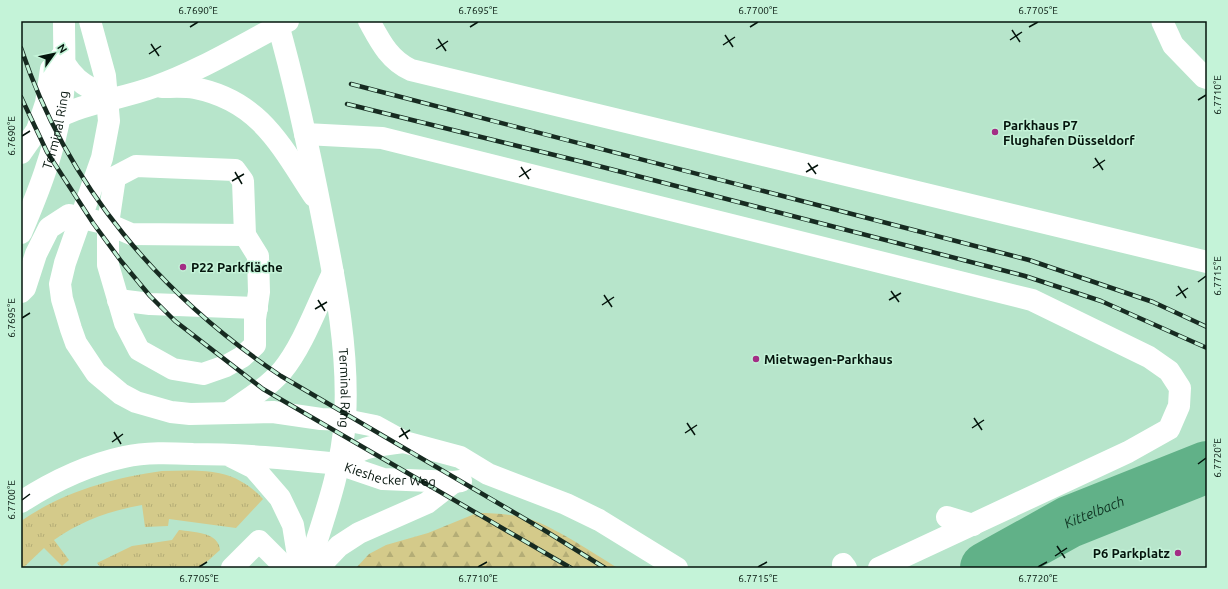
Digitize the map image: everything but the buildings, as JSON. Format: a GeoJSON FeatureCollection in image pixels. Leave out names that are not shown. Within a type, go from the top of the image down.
{"type":"FeatureCollection","features":[{"type":"Feature","properties":{"kind":"main road","name":"Terminal Ring"},"geometry":{"type":"LineString","coordinates":[[21,233],[49,162],[61,109],[64,71],[64,21]]}},
{"type":"Feature","properties":{"kind":"main road","name":"Kieshecker Weg"},"geometry":{"type":"LineString","coordinates":[[90,21],[105,76],[109,121],[102,158],[65,263],[60,284],[62,299],[76,343],[96,373],[121,394],[136,402],[171,412],[273,412],[321,419],[345,420],[375,426],[404,442],[460,457],[488,474],[537,492],[599,520],[677,568]]}},
{"type":"Feature","properties":{"kind":"main road"},"geometry":{"type":"LineString","coordinates":[[369,21],[384,48],[392,58],[400,65],[411,70],[1207,262]]}},
{"type":"Feature","properties":{"kind":"main road"},"geometry":{"type":"LineString","coordinates":[[1162,21],[1173,45],[1204,77],[1207,78]]}},
{"type":"Feature","properties":{"kind":"main road","name":"Terminal Ring"},"geometry":{"type":"LineString","coordinates":[[37,130],[51,120],[75,108],[154,87],[208,62],[282,23],[333,272],[339,310],[345,384],[345,420],[339,464],[308,568]]}},
{"type":"Feature","properties":{"kind":"main road","name":"Terminal Ring"},"geometry":{"type":"LineString","coordinates":[[21,153],[37,130],[46,103],[51,73],[52,31]]}},
{"type":"Feature","properties":{"kind":"main road"},"geometry":{"type":"LineString","coordinates":[[52,31],[65,64],[77,79],[92,90],[115,98]]}},
{"type":"Feature","properties":{"kind":"main road","name":"Terminal Ring"},"geometry":{"type":"LineString","coordinates":[[154,87],[195,87],[224,98],[257,117],[276,138],[320,205]]}},
{"type":"Feature","properties":{"kind":"main road"},"geometry":{"type":"LineString","coordinates":[[305,134],[382,138],[1032,300],[1149,357],[1169,371],[1180,388],[1179,406],[1169,429],[1128,452],[879,568]]}},
{"type":"Feature","properties":{"kind":"main road"},"geometry":{"type":"LineString","coordinates":[[136,166],[235,170],[243,182],[245,235],[258,256],[259,292],[255,344],[242,357],[226,366],[203,374],[173,369],[139,350],[125,323],[108,265],[108,224],[115,177],[136,166]]}},
{"type":"Feature","properties":{"kind":"main road"},"geometry":{"type":"LineString","coordinates":[[21,292],[25,288],[36,254],[49,228],[69,215],[108,224],[131,234],[245,235]]}},
{"type":"Feature","properties":{"kind":"main road"},"geometry":{"type":"LineString","coordinates":[[228,413],[270,382],[290,360],[301,342],[333,272]]}},
{"type":"Feature","properties":{"kind":"main road"},"geometry":{"type":"LineString","coordinates":[[118,300],[150,304],[257,308]]}},
{"type":"Feature","properties":{"kind":"main road","name":"Kieshecker Weg"},"geometry":{"type":"LineString","coordinates":[[339,464],[353,454],[367,447],[404,442]]}},
{"type":"Feature","properties":{"kind":"main road"},"geometry":{"type":"LineString","coordinates":[[21,502],[44,487],[63,478],[124,457],[162,453],[227,454],[278,457],[339,464]]}},
{"type":"Feature","properties":{"kind":"main road"},"geometry":{"type":"LineString","coordinates":[[227,454],[254,468],[280,498],[293,524],[300,568]]}},
{"type":"Feature","properties":{"kind":"main road","name":"Kieshecker Weg"},"geometry":{"type":"LineString","coordinates":[[339,464],[383,479],[454,482],[488,474]]}},
{"type":"Feature","properties":{"kind":"main road"},"geometry":{"type":"LineString","coordinates":[[318,568],[339,546],[359,533],[427,503],[454,482]]}},
{"type":"Feature","properties":{"kind":"main road"},"geometry":{"type":"LineString","coordinates":[[947,517],[973,525]]}},
{"type":"Feature","properties":{"kind":"main road"},"geometry":{"type":"LineString","coordinates":[[232,568],[259,541],[286,568]]}},
{"type":"Feature","properties":{"kind":"green space"},"geometry":{"type":"Polygon","coordinates":[[[191,470],[229,476],[241,481],[263,499],[236,528],[169,519],[168,526],[145,527],[142,505],[118,510],[74,527],[54,540],[69,560],[62,566],[44,548],[23,568],[21,568],[21,521],[71,494],[106,482],[162,471],[191,470]]]}},
{"type":"Feature","properties":{"kind":"green space"},"geometry":{"type":"Polygon","coordinates":[[[477,513],[512,515],[535,521],[559,532],[618,568],[356,568],[369,554],[386,545],[428,533],[477,513]]]}},
{"type":"Feature","properties":{"kind":"green space"},"geometry":{"type":"Polygon","coordinates":[[[179,530],[198,532],[210,536],[219,544],[220,550],[200,568],[101,568],[97,563],[132,546],[172,540],[179,530]]]}},
{"type":"Feature","properties":{"kind":"waterway","name":"Kittelbach"},"geometry":{"type":"LineString","coordinates":[[986,568],[1069,522],[1207,467]]}},
{"type":"Feature","properties":{"kind":"railway"},"geometry":{"type":"LineString","coordinates":[[21,48],[40,98],[64,146],[92,191],[123,234],[158,273],[196,310],[237,345],[281,376],[544,530],[605,568]]}},
{"type":"Feature","properties":{"kind":"railway"},"geometry":{"type":"LineString","coordinates":[[351,84],[1029,260],[1153,302],[1207,327]]}},
{"type":"Feature","properties":{"kind":"railway"},"geometry":{"type":"LineString","coordinates":[[21,97],[47,152],[93,223],[121,261],[150,296],[175,321],[263,389],[571,568]]}},
{"type":"Feature","properties":{"kind":"railway"},"geometry":{"type":"LineString","coordinates":[[347,104],[583,162],[1025,276],[1101,301],[1207,348]]}},
{"type":"Feature","properties":{"kind":"place","name":"Parkhaus P7 Flughafen Düsseldorf"},"geometry":{"type":"Point","coordinates":[995,132]}},
{"type":"Feature","properties":{"kind":"place","name":"P22 Parkfläche"},"geometry":{"type":"Point","coordinates":[183,267]}},
{"type":"Feature","properties":{"kind":"place","name":"Mietwagen-Parkhaus"},"geometry":{"type":"Point","coordinates":[756,359]}},
{"type":"Feature","properties":{"kind":"place","name":"P6 Parkplatz"},"geometry":{"type":"Point","coordinates":[1178,553]}}]}
